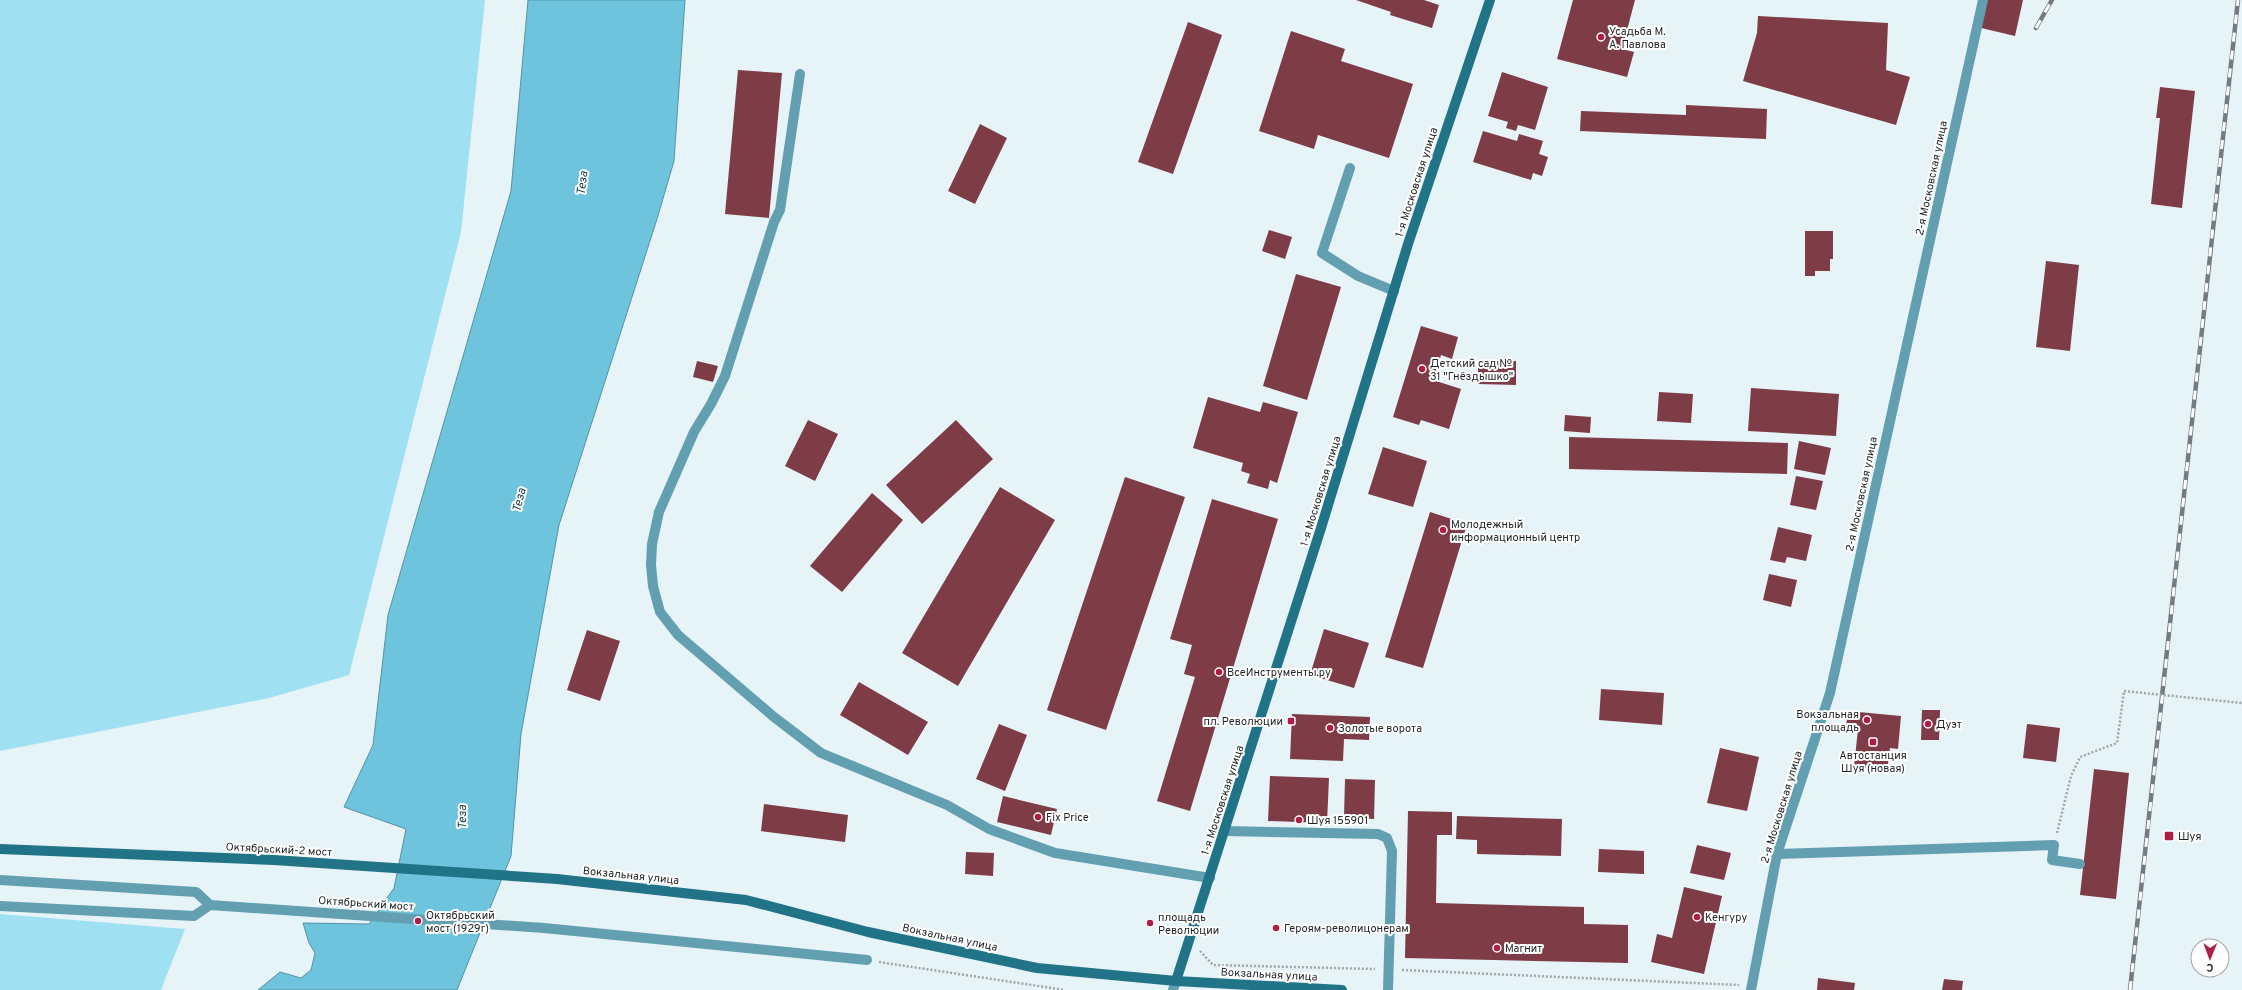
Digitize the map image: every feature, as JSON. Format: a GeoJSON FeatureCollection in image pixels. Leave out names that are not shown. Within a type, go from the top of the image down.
{"type":"FeatureCollection","features":[{"type":"Feature","properties":{"kind":"main road","name":"1-я Московская улица"},"geometry":{"type":"LineString","coordinates":[[1174,985],[1210,878],[1321,528],[1394,290],[1490,0]]}},
{"type":"Feature","properties":{"kind":"main road","name":"Октябрьский-2 мост"},"geometry":{"type":"LineString","coordinates":[[0,849],[274,860],[557,879]]}},
{"type":"Feature","properties":{"kind":"main road","name":"Вокзальная улица"},"geometry":{"type":"LineString","coordinates":[[557,879],[746,900],[868,932],[1037,968],[1174,985],[1342,990]]}},
{"type":"Feature","properties":{"kind":"street","name":"2-я Московская улица"},"geometry":{"type":"LineString","coordinates":[[1751,988],[1777,854],[1830,693],[1983,0]]}},
{"type":"Feature","properties":{"kind":"street"},"geometry":{"type":"LineString","coordinates":[[800,74],[780,210],[772,229],[725,376],[711,404],[690,439],[659,512],[652,544],[651,565],[660,612],[678,635],[774,717],[821,753],[947,805],[989,830],[1055,853],[1210,878]]}},
{"type":"Feature","properties":{"kind":"street"},"geometry":{"type":"LineString","coordinates":[[1350,168],[1322,253],[1358,276],[1394,290]]}},
{"type":"Feature","properties":{"kind":"street"},"geometry":{"type":"LineString","coordinates":[[1224,831],[1378,834],[1387,838],[1392,851],[1388,990]]}},
{"type":"Feature","properties":{"kind":"street"},"geometry":{"type":"LineString","coordinates":[[1777,854],[2054,845],[2052,860],[2080,864]]}},
{"type":"Feature","properties":{"kind":"street"},"geometry":{"type":"LineString","coordinates":[[0,880],[196,892],[210,905],[194,916],[0,906]]}},
{"type":"Feature","properties":{"kind":"street","name":"Октябрьский мост"},"geometry":{"type":"LineString","coordinates":[[210,905],[544,928],[867,960]]}},
{"type":"Feature","properties":{"kind":"path"},"geometry":{"type":"LineString","coordinates":[[2054,845],[2071,776],[2080,757],[2117,743],[2124,691],[2242,703]]}},
{"type":"Feature","properties":{"kind":"path"},"geometry":{"type":"LineString","coordinates":[[1190,940],[1213,965],[1389,969],[1751,988]]}},
{"type":"Feature","properties":{"kind":"path"},"geometry":{"type":"LineString","coordinates":[[867,960],[1065,990]]}},
{"type":"Feature","properties":{"kind":"shaded area"},"geometry":{"type":"Polygon","coordinates":[[[0,0],[485,0],[461,232],[349,675],[269,698],[0,751],[0,0]]]}},
{"type":"Feature","properties":{"kind":"shaded area"},"geometry":{"type":"Polygon","coordinates":[[[0,914],[185,929],[161,990],[0,990],[0,914]]]}},
{"type":"Feature","properties":{"kind":"water","name":"Теза"},"geometry":{"type":"Polygon","coordinates":[[[528,0],[685,0],[674,161],[657,219],[559,525],[521,734],[511,856],[457,990],[258,990],[280,972],[301,978],[311,970],[315,953],[309,943],[303,923],[369,924],[394,888],[406,829],[344,807],[373,745],[388,615],[511,191],[528,0]]]}},
{"type":"Feature","properties":{"kind":"building"},"geometry":{"type":"Polygon","coordinates":[[[1356,0],[1424,0],[1439,5],[1432,28],[1390,15],[1391,12],[1356,0]]]}},
{"type":"Feature","properties":{"kind":"building"},"geometry":{"type":"Polygon","coordinates":[[[1573,0],[1635,0],[1622,49],[1634,52],[1627,77],[1557,59],[1573,0]]]}},
{"type":"Feature","properties":{"kind":"building"},"geometry":{"type":"Polygon","coordinates":[[[1983,0],[2023,0],[2015,36],[1977,27],[1983,0]]]}},
{"type":"Feature","properties":{"kind":"building"},"geometry":{"type":"Polygon","coordinates":[[[1758,16],[1888,23],[1886,70],[1910,77],[1896,125],[1743,81],[1757,33],[1758,16]]]}},
{"type":"Feature","properties":{"kind":"building"},"geometry":{"type":"Polygon","coordinates":[[[1188,22],[1222,35],[1173,174],[1138,162],[1188,22]]]}},
{"type":"Feature","properties":{"kind":"building"},"geometry":{"type":"Polygon","coordinates":[[[1291,31],[1345,49],[1341,61],[1413,84],[1389,158],[1318,135],[1314,149],[1259,131],[1291,31]]]}},
{"type":"Feature","properties":{"kind":"building"},"geometry":{"type":"Polygon","coordinates":[[[738,70],[782,73],[769,218],[725,214],[738,70]]]}},
{"type":"Feature","properties":{"kind":"building"},"geometry":{"type":"Polygon","coordinates":[[[1502,72],[1548,87],[1535,130],[1518,125],[1516,131],[1506,128],[1508,122],[1488,116],[1502,72]]]}},
{"type":"Feature","properties":{"kind":"building"},"geometry":{"type":"Polygon","coordinates":[[[2160,87],[2195,91],[2182,208],[2151,204],[2160,118],[2156,118],[2160,87]]]}},
{"type":"Feature","properties":{"kind":"building"},"geometry":{"type":"Polygon","coordinates":[[[1686,105],[1767,109],[1766,139],[1580,131],[1581,111],[1686,115],[1686,105]]]}},
{"type":"Feature","properties":{"kind":"building"},"geometry":{"type":"Polygon","coordinates":[[[980,124],[1007,138],[975,204],[948,191],[980,124]]]}},
{"type":"Feature","properties":{"kind":"building"},"geometry":{"type":"Polygon","coordinates":[[[1483,131],[1517,141],[1519,134],[1543,141],[1539,154],[1548,157],[1542,176],[1533,173],[1531,180],[1473,162],[1483,131]]]}},
{"type":"Feature","properties":{"kind":"building"},"geometry":{"type":"Polygon","coordinates":[[[1269,230],[1292,237],[1285,259],[1262,251],[1269,230]]]}},
{"type":"Feature","properties":{"kind":"building"},"geometry":{"type":"Polygon","coordinates":[[[1805,231],[1833,231],[1833,259],[1830,259],[1830,271],[1815,271],[1815,276],[1805,276],[1805,231]]]}},
{"type":"Feature","properties":{"kind":"building"},"geometry":{"type":"Polygon","coordinates":[[[2046,261],[2079,265],[2070,351],[2036,347],[2046,261]]]}},
{"type":"Feature","properties":{"kind":"building"},"geometry":{"type":"Polygon","coordinates":[[[1296,274],[1341,287],[1307,400],[1263,386],[1296,274]]]}},
{"type":"Feature","properties":{"kind":"building","name":"Детский сад № 31 \"Гнёздышко\""},"geometry":{"type":"Polygon","coordinates":[[[1421,326],[1458,337],[1452,359],[1441,355],[1433,380],[1461,389],[1449,429],[1421,420],[1419,425],[1393,417],[1421,326]]]}},
{"type":"Feature","properties":{"kind":"building"},"geometry":{"type":"Polygon","coordinates":[[[697,361],[718,366],[713,382],[693,377],[697,361]]]}},
{"type":"Feature","properties":{"kind":"building"},"geometry":{"type":"Polygon","coordinates":[[[1478,361],[1516,361],[1516,385],[1478,384],[1478,361]]]}},
{"type":"Feature","properties":{"kind":"building"},"geometry":{"type":"Polygon","coordinates":[[[1751,388],[1839,394],[1836,436],[1748,431],[1751,388]]]}},
{"type":"Feature","properties":{"kind":"building"},"geometry":{"type":"Polygon","coordinates":[[[1659,392],[1693,394],[1691,423],[1657,421],[1659,392]]]}},
{"type":"Feature","properties":{"kind":"building"},"geometry":{"type":"Polygon","coordinates":[[[1208,397],[1260,412],[1263,402],[1298,412],[1277,483],[1270,480],[1268,489],[1247,483],[1250,474],[1241,471],[1243,463],[1193,448],[1208,397]]]}},
{"type":"Feature","properties":{"kind":"building"},"geometry":{"type":"Polygon","coordinates":[[[1565,415],[1591,417],[1590,433],[1564,431],[1565,415]]]}},
{"type":"Feature","properties":{"kind":"building"},"geometry":{"type":"Polygon","coordinates":[[[808,420],[838,434],[815,481],[785,466],[808,420]]]}},
{"type":"Feature","properties":{"kind":"building"},"geometry":{"type":"Polygon","coordinates":[[[956,420],[993,459],[922,524],[886,485],[956,420]]]}},
{"type":"Feature","properties":{"kind":"building"},"geometry":{"type":"Polygon","coordinates":[[[1569,437],[1788,443],[1787,474],[1569,469],[1569,437]]]}},
{"type":"Feature","properties":{"kind":"building"},"geometry":{"type":"Polygon","coordinates":[[[1799,441],[1831,448],[1825,475],[1794,469],[1799,441]]]}},
{"type":"Feature","properties":{"kind":"building"},"geometry":{"type":"Polygon","coordinates":[[[1383,447],[1427,461],[1413,507],[1368,494],[1383,447]]]}},
{"type":"Feature","properties":{"kind":"building"},"geometry":{"type":"Polygon","coordinates":[[[1796,476],[1823,481],[1816,510],[1790,505],[1796,476]]]}},
{"type":"Feature","properties":{"kind":"building"},"geometry":{"type":"Polygon","coordinates":[[[1125,477],[1185,497],[1106,730],[1047,710],[1125,477]]]}},
{"type":"Feature","properties":{"kind":"building"},"geometry":{"type":"Polygon","coordinates":[[[1000,487],[1055,520],[958,686],[902,653],[1000,487]]]}},
{"type":"Feature","properties":{"kind":"building"},"geometry":{"type":"Polygon","coordinates":[[[872,493],[903,520],[842,592],[810,566],[872,493]]]}},
{"type":"Feature","properties":{"kind":"building"},"geometry":{"type":"Polygon","coordinates":[[[1212,499],[1278,519],[1190,811],[1157,801],[1195,677],[1184,674],[1192,645],[1170,639],[1212,499]]]}},
{"type":"Feature","properties":{"kind":"building"},"geometry":{"type":"Polygon","coordinates":[[[1430,512],[1467,524],[1423,668],[1385,657],[1430,512]]]}},
{"type":"Feature","properties":{"kind":"building"},"geometry":{"type":"Polygon","coordinates":[[[1778,527],[1812,535],[1806,561],[1787,557],[1785,563],[1770,560],[1778,527]]]}},
{"type":"Feature","properties":{"kind":"building"},"geometry":{"type":"Polygon","coordinates":[[[1769,574],[1797,580],[1791,607],[1763,600],[1769,574]]]}},
{"type":"Feature","properties":{"kind":"building"},"geometry":{"type":"Polygon","coordinates":[[[1324,629],[1369,643],[1354,688],[1310,675],[1324,629]]]}},
{"type":"Feature","properties":{"kind":"building"},"geometry":{"type":"Polygon","coordinates":[[[587,630],[620,641],[600,701],[567,690],[587,630]]]}},
{"type":"Feature","properties":{"kind":"building"},"geometry":{"type":"Polygon","coordinates":[[[859,682],[928,722],[908,755],[840,715],[859,682]]]}},
{"type":"Feature","properties":{"kind":"building"},"geometry":{"type":"Polygon","coordinates":[[[1601,689],[1664,693],[1662,725],[1599,720],[1601,689]]]}},
{"type":"Feature","properties":{"kind":"building"},"geometry":{"type":"Polygon","coordinates":[[[1922,710],[1940,710],[1939,740],[1921,740],[1922,710]]]}},
{"type":"Feature","properties":{"kind":"building"},"geometry":{"type":"Polygon","coordinates":[[[1848,711],[1901,716],[1898,749],[1890,748],[1887,771],[1854,767],[1858,729],[1846,727],[1848,711]]]}},
{"type":"Feature","properties":{"kind":"building","name":"Золотые ворота"},"geometry":{"type":"Polygon","coordinates":[[[1292,714],[1370,717],[1369,740],[1344,739],[1343,761],[1290,759],[1292,714]]]}},
{"type":"Feature","properties":{"kind":"building"},"geometry":{"type":"Polygon","coordinates":[[[999,724],[1027,735],[1005,791],[976,779],[999,724]]]}},
{"type":"Feature","properties":{"kind":"building"},"geometry":{"type":"Polygon","coordinates":[[[2027,724],[2060,728],[2056,762],[2023,758],[2027,724]]]}},
{"type":"Feature","properties":{"kind":"building"},"geometry":{"type":"Polygon","coordinates":[[[1720,748],[1759,757],[1747,811],[1707,803],[1720,748]]]}},
{"type":"Feature","properties":{"kind":"building"},"geometry":{"type":"Polygon","coordinates":[[[2094,769],[2129,773],[2116,899],[2080,895],[2094,769]]]}},
{"type":"Feature","properties":{"kind":"building"},"geometry":{"type":"Polygon","coordinates":[[[1270,776],[1329,778],[1327,823],[1268,821],[1270,776]]]}},
{"type":"Feature","properties":{"kind":"building"},"geometry":{"type":"Polygon","coordinates":[[[1345,779],[1375,780],[1374,819],[1344,817],[1345,779]]]}},
{"type":"Feature","properties":{"kind":"building"},"geometry":{"type":"Polygon","coordinates":[[[1003,796],[1057,809],[1051,835],[997,822],[1003,796]]]}},
{"type":"Feature","properties":{"kind":"building"},"geometry":{"type":"Polygon","coordinates":[[[764,804],[848,815],[845,842],[761,831],[764,804]]]}},
{"type":"Feature","properties":{"kind":"building"},"geometry":{"type":"Polygon","coordinates":[[[1408,811],[1452,812],[1452,835],[1437,835],[1436,903],[1584,907],[1584,924],[1628,925],[1628,963],[1405,958],[1408,811]]]}},
{"type":"Feature","properties":{"kind":"building"},"geometry":{"type":"Polygon","coordinates":[[[1457,816],[1562,819],[1561,856],[1477,854],[1477,840],[1456,839],[1457,816]]]}},
{"type":"Feature","properties":{"kind":"building"},"geometry":{"type":"Polygon","coordinates":[[[1697,845],[1731,853],[1724,880],[1690,873],[1697,845]]]}},
{"type":"Feature","properties":{"kind":"building"},"geometry":{"type":"Polygon","coordinates":[[[1599,849],[1644,851],[1644,874],[1598,872],[1599,849]]]}},
{"type":"Feature","properties":{"kind":"building"},"geometry":{"type":"Polygon","coordinates":[[[966,852],[994,853],[993,876],[965,874],[966,852]]]}},
{"type":"Feature","properties":{"kind":"building","name":"Кенгуру"},"geometry":{"type":"Polygon","coordinates":[[[1684,887],[1722,896],[1704,974],[1651,962],[1657,934],[1672,938],[1684,887]]]}},
{"type":"Feature","properties":{"kind":"building"},"geometry":{"type":"Polygon","coordinates":[[[1818,978],[1855,983],[1854,990],[1817,990],[1818,978]]]}},
{"type":"Feature","properties":{"kind":"building"},"geometry":{"type":"Polygon","coordinates":[[[1944,979],[1963,981],[1962,990],[1942,990],[1944,979]]]}},
{"type":"Feature","properties":{"kind":"railway"},"geometry":{"type":"LineString","coordinates":[[2036,28],[2052,0]]}},
{"type":"Feature","properties":{"kind":"railway"},"geometry":{"type":"LineString","coordinates":[[2130,990],[2238,0]]}},
{"type":"Feature","properties":{"kind":"place","name":"Усадьба М. А. Павлова"},"geometry":{"type":"Point","coordinates":[1601,37]}},
{"type":"Feature","properties":{"kind":"place","name":"Детский сад № 31 \"Гнёздышко\""},"geometry":{"type":"Point","coordinates":[1422,369]}},
{"type":"Feature","properties":{"kind":"place","name":"Молодежный информационный центр"},"geometry":{"type":"Point","coordinates":[1443,530]}},
{"type":"Feature","properties":{"kind":"place","name":"ВсеИнструменты.ру"},"geometry":{"type":"Point","coordinates":[1219,672]}},
{"type":"Feature","properties":{"kind":"place","name":"Вокзальная площадь"},"geometry":{"type":"Point","coordinates":[1867,720]}},
{"type":"Feature","properties":{"kind":"place","name":"пл. Революции"},"geometry":{"type":"Point","coordinates":[1291,721]}},
{"type":"Feature","properties":{"kind":"place","name":"Дуэт"},"geometry":{"type":"Point","coordinates":[1928,724]}},
{"type":"Feature","properties":{"kind":"place","name":"Золотые ворота"},"geometry":{"type":"Point","coordinates":[1330,728]}},
{"type":"Feature","properties":{"kind":"place","name":"Автостанция Шуя (новая)"},"geometry":{"type":"Point","coordinates":[1873,742]}},
{"type":"Feature","properties":{"kind":"place","name":"Fix Price"},"geometry":{"type":"Point","coordinates":[1038,817]}},
{"type":"Feature","properties":{"kind":"place","name":"Шуя 155901"},"geometry":{"type":"Point","coordinates":[1299,820]}},
{"type":"Feature","properties":{"kind":"place","name":"Шуя"},"geometry":{"type":"Point","coordinates":[2169,836]}},
{"type":"Feature","properties":{"kind":"place","name":"Кенгуру"},"geometry":{"type":"Point","coordinates":[1697,917]}},
{"type":"Feature","properties":{"kind":"place","name":"Октябрьский мост (1929г)"},"geometry":{"type":"Point","coordinates":[418,921]}},
{"type":"Feature","properties":{"kind":"place","name":"площадь Революции"},"geometry":{"type":"Point","coordinates":[1150,923]}},
{"type":"Feature","properties":{"kind":"place","name":"Героям-револицонерам"},"geometry":{"type":"Point","coordinates":[1276,928]}},
{"type":"Feature","properties":{"kind":"place","name":"Магнит"},"geometry":{"type":"Point","coordinates":[1497,948]}}]}
